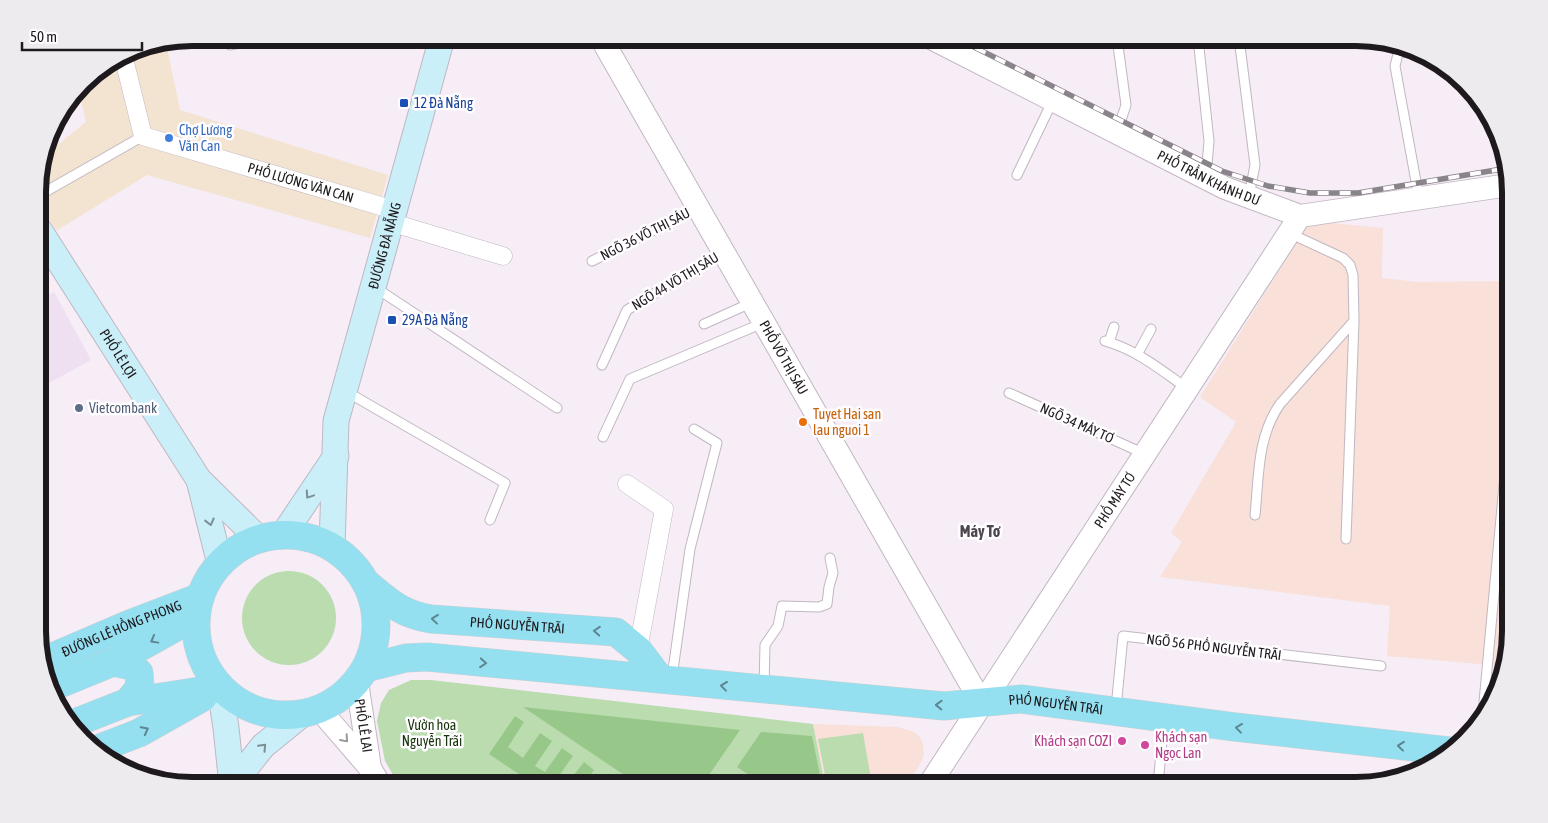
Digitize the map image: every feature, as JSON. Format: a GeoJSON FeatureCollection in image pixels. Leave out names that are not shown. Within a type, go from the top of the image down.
{"type":"FeatureCollection","features":[{"type":"Feature","properties":{"kind":"main road","name":"ĐƯỜNG ĐÀ NẴNG"},"geometry":{"type":"LineString","coordinates":[[332,547],[336,422],[440,46]]}},
{"type":"Feature","properties":{"kind":"main road","name":"PHỐ LÊ LỢI"},"geometry":{"type":"LineString","coordinates":[[47,242],[200,480],[271,537]]}},
{"type":"Feature","properties":{"kind":"main road"},"geometry":{"type":"LineString","coordinates":[[271,537],[336,456]]}},
{"type":"Feature","properties":{"kind":"main road","name":"PHỐ LÊ LỢI"},"geometry":{"type":"LineString","coordinates":[[200,480],[220,564]]}},
{"type":"Feature","properties":{"kind":"main road"},"geometry":{"type":"LineString","coordinates":[[239,777],[263,746],[311,712],[340,698],[362,675],[374,647],[377,626],[374,604],[366,583],[352,562],[332,547],[308,537],[271,537],[238,548],[220,564],[208,579],[198,606],[196,636],[200,655],[208,672],[220,688],[244,706],[271,715],[311,712]]}},
{"type":"Feature","properties":{"kind":"main road","name":"PHỐ NGUYỄN TRÃI"},"geometry":{"type":"LineString","coordinates":[[366,583],[396,608],[413,616],[616,632],[638,650],[666,679]]}},
{"type":"Feature","properties":{"kind":"main road","name":"ĐƯỜNG LÊ HỒNG PHONG"},"geometry":{"type":"LineString","coordinates":[[49,658],[127,625],[198,606]]}},
{"type":"Feature","properties":{"kind":"main road","name":"ĐƯỜNG LÊ HỒNG PHONG"},"geometry":{"type":"LineString","coordinates":[[56,685],[113,662],[198,606]]}},
{"type":"Feature","properties":{"kind":"main road","name":"PHỐ NGUYỄN TRÃI"},"geometry":{"type":"LineString","coordinates":[[362,675],[406,658],[427,658],[944,706],[1021,700],[1435,753]]}},
{"type":"Feature","properties":{"kind":"main road"},"geometry":{"type":"LineString","coordinates":[[113,662],[132,666],[139,673],[140,687],[128,702]]}},
{"type":"Feature","properties":{"kind":"main road"},"geometry":{"type":"LineString","coordinates":[[78,722],[128,702],[220,688]]}},
{"type":"Feature","properties":{"kind":"main road"},"geometry":{"type":"LineString","coordinates":[[103,747],[139,733],[220,688]]}},
{"type":"Feature","properties":{"kind":"main road"},"geometry":{"type":"LineString","coordinates":[[220,688],[231,777]]}},
{"type":"Feature","properties":{"kind":"street","name":"PHỐ VÕ THỊ SÁU"},"geometry":{"type":"LineString","coordinates":[[606,46],[981,702]]}},
{"type":"Feature","properties":{"kind":"street","name":"PHỐ TRẦN KHÁNH DƯ"},"geometry":{"type":"LineString","coordinates":[[947,46],[1225,188],[1249,197],[1294,225],[1419,198],[1502,185]]}},
{"type":"Feature","properties":{"kind":"street"},"geometry":{"type":"LineString","coordinates":[[126,62],[143,136]]}},
{"type":"Feature","properties":{"kind":"street","name":"PHỐ LƯƠNG VĂN CAN"},"geometry":{"type":"LineString","coordinates":[[143,136],[392,216],[503,256]]}},
{"type":"Feature","properties":{"kind":"street","name":"PHỐ MÁY TƠ"},"geometry":{"type":"LineString","coordinates":[[934,776],[981,702],[1146,454],[1294,225]]}},
{"type":"Feature","properties":{"kind":"street"},"geometry":{"type":"LineString","coordinates":[[627,484],[664,509],[638,650]]}},
{"type":"Feature","properties":{"kind":"street","name":"PHỐ LÊ LAI"},"geometry":{"type":"LineString","coordinates":[[362,675],[375,777]]}},
{"type":"Feature","properties":{"kind":"street","name":"PHỐ LÊ LAI"},"geometry":{"type":"LineString","coordinates":[[311,712],[375,777]]}},
{"type":"Feature","properties":{"kind":"lane"},"geometry":{"type":"LineString","coordinates":[[1117,132],[1126,105],[1118,46]]}},
{"type":"Feature","properties":{"kind":"lane"},"geometry":{"type":"LineString","coordinates":[[1199,46],[1209,141],[1206,178]]}},
{"type":"Feature","properties":{"kind":"lane"},"geometry":{"type":"LineString","coordinates":[[1240,46],[1255,165],[1249,197]]}},
{"type":"Feature","properties":{"kind":"lane"},"geometry":{"type":"LineString","coordinates":[[1400,53],[1398,54],[1395,66],[1419,198]]}},
{"type":"Feature","properties":{"kind":"lane"},"geometry":{"type":"LineString","coordinates":[[1017,175],[1053,99]]}},
{"type":"Feature","properties":{"kind":"lane"},"geometry":{"type":"LineString","coordinates":[[47,191],[143,136]]}},
{"type":"Feature","properties":{"kind":"lane","name":"NGÕ 36 VÕ THỊ SÁU"},"geometry":{"type":"LineString","coordinates":[[592,260],[698,208]]}},
{"type":"Feature","properties":{"kind":"lane"},"geometry":{"type":"LineString","coordinates":[[1294,225],[1343,258],[1350,265],[1353,274],[1354,321],[1346,539]]}},
{"type":"Feature","properties":{"kind":"lane","name":"NGÕ 44 VÕ THỊ SÁU"},"geometry":{"type":"LineString","coordinates":[[602,365],[627,310],[723,252]]}},
{"type":"Feature","properties":{"kind":"lane"},"geometry":{"type":"LineString","coordinates":[[373,287],[385,293],[557,408]]}},
{"type":"Feature","properties":{"kind":"lane"},"geometry":{"type":"LineString","coordinates":[[704,324],[753,302]]}},
{"type":"Feature","properties":{"kind":"lane"},"geometry":{"type":"LineString","coordinates":[[1255,515],[1262,442],[1272,415],[1354,321]]}},
{"type":"Feature","properties":{"kind":"lane"},"geometry":{"type":"LineString","coordinates":[[603,437],[630,379],[763,323]]}},
{"type":"Feature","properties":{"kind":"lane"},"geometry":{"type":"LineString","coordinates":[[1114,327],[1107,342],[1138,354],[1188,389]]}},
{"type":"Feature","properties":{"kind":"lane"},"geometry":{"type":"LineString","coordinates":[[1138,354],[1151,329]]}},
{"type":"Feature","properties":{"kind":"lane"},"geometry":{"type":"LineString","coordinates":[[344,391],[504,484],[490,520]]}},
{"type":"Feature","properties":{"kind":"lane","name":"NGÕ 34 MÁY TƠ"},"geometry":{"type":"LineString","coordinates":[[1009,393],[1146,454]]}},
{"type":"Feature","properties":{"kind":"lane"},"geometry":{"type":"LineString","coordinates":[[666,679],[690,549],[717,443],[694,429]]}},
{"type":"Feature","properties":{"kind":"lane"},"geometry":{"type":"LineString","coordinates":[[1484,700],[1502,507]]}},
{"type":"Feature","properties":{"kind":"lane"},"geometry":{"type":"LineString","coordinates":[[764,689],[764,645],[778,626],[782,606],[819,607],[827,604],[833,573],[830,558]]}},
{"type":"Feature","properties":{"kind":"lane","name":"NGÕ 56 PHỐ NGUYỄN TRÃI"},"geometry":{"type":"LineString","coordinates":[[1116,712],[1122,636],[1381,666]]}},
{"type":"Feature","properties":{"kind":"lane"},"geometry":{"type":"LineString","coordinates":[[1159,776],[1164,718]]}},
{"type":"Feature","properties":{"kind":"shaded area","name":"Chợ Lương Văn Can"},"geometry":{"type":"Polygon","coordinates":[[[167,48],[180,110],[388,175],[370,238],[147,175],[56,231],[47,214],[47,183],[51,155],[53,149],[86,122],[81,98],[96,83],[111,71],[136,57],[167,48]]]}},
{"type":"Feature","properties":{"kind":"shaded area"},"geometry":{"type":"Polygon","coordinates":[[[1310,221],[1383,228],[1382,278],[1418,282],[1502,281],[1502,631],[1498,666],[1387,656],[1390,606],[1160,577],[1182,542],[1171,533],[1236,422],[1200,397],[1310,221]]]}},
{"type":"Feature","properties":{"kind":"shaded area"},"geometry":{"type":"Polygon","coordinates":[[[54,292],[91,360],[47,384],[47,295],[54,292]]]}},
{"type":"Feature","properties":{"kind":"shaded area"},"geometry":{"type":"Polygon","coordinates":[[[813,724],[898,727],[914,732],[920,737],[923,744],[924,755],[912,776],[823,776],[813,724]]]}},
{"type":"Feature","properties":{"kind":"green space"},"geometry":{"type":"Polygon","coordinates":[[[289,571],[307,574],[322,585],[333,600],[336,618],[333,636],[322,651],[307,662],[289,665],[271,662],[256,651],[245,636],[242,618],[245,600],[256,585],[271,574],[289,571]]]}},
{"type":"Feature","properties":{"kind":"green space","name":"Vườn hoa Nguyễn Trãi"},"geometry":{"type":"Polygon","coordinates":[[[411,680],[431,680],[813,724],[823,776],[394,777],[385,761],[377,721],[381,703],[389,690],[411,680]]]}},
{"type":"Feature","properties":{"kind":"green space"},"geometry":{"type":"Polygon","coordinates":[[[523,707],[740,730],[708,777],[627,777],[523,707]]]}},
{"type":"Feature","properties":{"kind":"green space"},"geometry":{"type":"Polygon","coordinates":[[[515,716],[524,722],[508,747],[523,758],[540,733],[552,741],[535,766],[545,772],[562,748],[573,756],[558,777],[523,777],[489,754],[515,716]]]}},
{"type":"Feature","properties":{"kind":"green space"},"geometry":{"type":"Polygon","coordinates":[[[761,732],[812,736],[820,776],[751,777],[737,767],[761,732]]]}},
{"type":"Feature","properties":{"kind":"green space"},"geometry":{"type":"Polygon","coordinates":[[[863,733],[871,776],[825,776],[818,739],[863,733]]]}},
{"type":"Feature","properties":{"kind":"green space"},"geometry":{"type":"Polygon","coordinates":[[[584,762],[594,770],[589,777],[573,777],[584,762]]]}},
{"type":"Feature","properties":{"kind":"railway"},"geometry":{"type":"LineString","coordinates":[[972,46],[1222,171],[1268,186],[1310,193],[1358,193],[1500,169]]}},
{"type":"Feature","properties":{"kind":"place","name":"12 Đà Nẵng"},"geometry":{"type":"Point","coordinates":[404,103]}},
{"type":"Feature","properties":{"kind":"place","name":"Chợ Lương Văn Can"},"geometry":{"type":"Point","coordinates":[169,138]}},
{"type":"Feature","properties":{"kind":"place","name":"29A Đà Nẵng"},"geometry":{"type":"Point","coordinates":[392,320]}},
{"type":"Feature","properties":{"kind":"place","name":"Vietcombank"},"geometry":{"type":"Point","coordinates":[79,408]}},
{"type":"Feature","properties":{"kind":"place","name":"Tuyet Hai san lau nguoi 1"},"geometry":{"type":"Point","coordinates":[803,422]}},
{"type":"Feature","properties":{"kind":"place","name":"Khách sạn COZI"},"geometry":{"type":"Point","coordinates":[1122,741]}},
{"type":"Feature","properties":{"kind":"place","name":"Khách sạn Ngọc Lan"},"geometry":{"type":"Point","coordinates":[1145,745]}},
{"type":"Feature","properties":{"kind":"district","name":"Máy Tơ"},"geometry":{"type":"Point","coordinates":[980,531]}}]}
